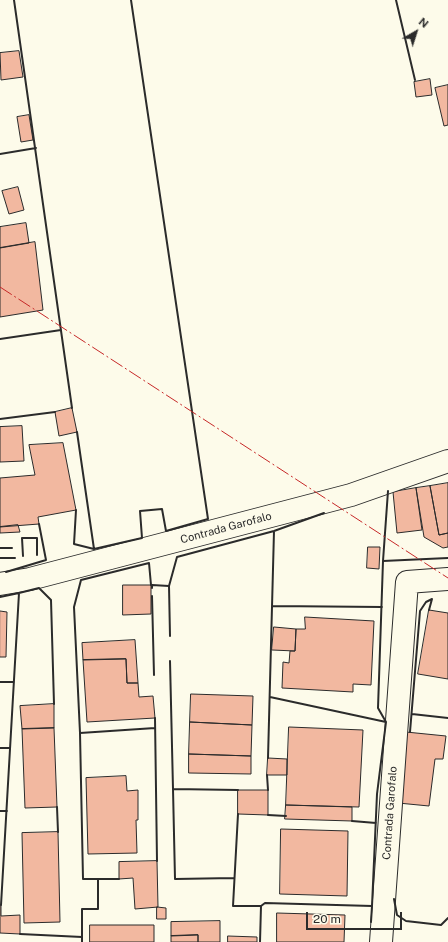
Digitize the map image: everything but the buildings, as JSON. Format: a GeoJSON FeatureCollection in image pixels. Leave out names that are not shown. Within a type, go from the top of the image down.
{"type":"FeatureCollection","features":[{"type":"Feature","properties":{"kind":"street","name":"Contrada Garofalo"},"geometry":{"type":"LineString","coordinates":[[0,584],[30,579],[351,495],[448,461]]}},
{"type":"Feature","properties":{"kind":"street","name":"Contrada Garofalo"},"geometry":{"type":"LineString","coordinates":[[381,942],[407,582],[448,579]]}},
{"type":"Feature","properties":{"kind":"wall"},"geometry":{"type":"LineString","coordinates":[[14,0],[72,408]]}},
{"type":"Feature","properties":{"kind":"wall"},"geometry":{"type":"LineString","coordinates":[[77,432],[94,549],[142,538],[140,511],[162,509],[166,531],[208,519],[131,0]]}},
{"type":"Feature","properties":{"kind":"wall"},"geometry":{"type":"LineString","coordinates":[[396,0],[415,80]]}},
{"type":"Feature","properties":{"kind":"wall"},"geometry":{"type":"LineString","coordinates":[[0,154],[36,148]]}},
{"type":"Feature","properties":{"kind":"wall"},"geometry":{"type":"LineString","coordinates":[[0,339],[61,330]]}},
{"type":"Feature","properties":{"kind":"wall"},"geometry":{"type":"LineString","coordinates":[[0,419],[55,412]]}},
{"type":"Feature","properties":{"kind":"wall"},"geometry":{"type":"LineString","coordinates":[[386,722],[378,708],[383,561],[388,491]]}},
{"type":"Feature","properties":{"kind":"wall"},"geometry":{"type":"LineString","coordinates":[[76,510],[74,544],[94,549]]}},
{"type":"Feature","properties":{"kind":"wall"},"geometry":{"type":"LineString","coordinates":[[170,636],[169,586],[177,557],[274,531],[324,513]]}},
{"type":"Feature","properties":{"kind":"wall"},"geometry":{"type":"LineString","coordinates":[[6,572],[46,560],[39,524]]}},
{"type":"Feature","properties":{"kind":"wall"},"geometry":{"type":"LineString","coordinates":[[268,758],[274,531]]}},
{"type":"Feature","properties":{"kind":"wall"},"geometry":{"type":"LineString","coordinates":[[23,556],[22,538],[37,538],[37,555]]}},
{"type":"Feature","properties":{"kind":"wall"},"geometry":{"type":"LineString","coordinates":[[0,548],[12,548]]}},
{"type":"Feature","properties":{"kind":"wall"},"geometry":{"type":"LineString","coordinates":[[0,558],[15,558]]}},
{"type":"Feature","properties":{"kind":"wall"},"geometry":{"type":"LineString","coordinates":[[383,561],[448,558]]}},
{"type":"Feature","properties":{"kind":"wall"},"geometry":{"type":"LineString","coordinates":[[151,585],[149,563],[81,580],[74,607],[80,733],[155,728]]}},
{"type":"Feature","properties":{"kind":"wall"},"geometry":{"type":"LineString","coordinates":[[152,588],[152,585],[169,586]]}},
{"type":"Feature","properties":{"kind":"wall"},"geometry":{"type":"LineString","coordinates":[[19,593],[39,588],[51,600],[54,704]]}},
{"type":"Feature","properties":{"kind":"wall"},"geometry":{"type":"LineString","coordinates":[[0,597],[19,593],[1,905]]}},
{"type":"Feature","properties":{"kind":"wall"},"geometry":{"type":"LineString","coordinates":[[152,596],[154,675]]}},
{"type":"Feature","properties":{"kind":"wall"},"geometry":{"type":"LineString","coordinates":[[410,732],[420,611],[426,602],[432,599],[429,610]]}},
{"type":"Feature","properties":{"kind":"wall"},"geometry":{"type":"LineString","coordinates":[[272,606],[382,607]]}},
{"type":"Feature","properties":{"kind":"wall"},"geometry":{"type":"LineString","coordinates":[[170,661],[173,789],[238,790]]}},
{"type":"Feature","properties":{"kind":"wall"},"geometry":{"type":"LineString","coordinates":[[0,682],[14,682]]}},
{"type":"Feature","properties":{"kind":"wall"},"geometry":{"type":"LineString","coordinates":[[261,906],[265,903],[372,906],[377,794],[386,722],[270,697]]}},
{"type":"Feature","properties":{"kind":"wall"},"geometry":{"type":"LineString","coordinates":[[412,714],[448,718]]}},
{"type":"Feature","properties":{"kind":"wall"},"geometry":{"type":"LineString","coordinates":[[155,718],[157,861]]}},
{"type":"Feature","properties":{"kind":"wall"},"geometry":{"type":"LineString","coordinates":[[80,733],[83,879],[119,879]]}},
{"type":"Feature","properties":{"kind":"wall"},"geometry":{"type":"LineString","coordinates":[[0,748],[10,748]]}},
{"type":"Feature","properties":{"kind":"wall"},"geometry":{"type":"LineString","coordinates":[[267,775],[268,790]]}},
{"type":"Feature","properties":{"kind":"wall"},"geometry":{"type":"LineString","coordinates":[[173,789],[175,879],[234,878]]}},
{"type":"Feature","properties":{"kind":"wall"},"geometry":{"type":"LineString","coordinates":[[57,807],[58,832]]}},
{"type":"Feature","properties":{"kind":"wall"},"geometry":{"type":"LineString","coordinates":[[0,811],[7,811]]}},
{"type":"Feature","properties":{"kind":"wall"},"geometry":{"type":"LineString","coordinates":[[238,814],[233,906],[261,906],[260,942]]}},
{"type":"Feature","properties":{"kind":"wall"},"geometry":{"type":"LineString","coordinates":[[268,815],[286,816]]}},
{"type":"Feature","properties":{"kind":"wall"},"geometry":{"type":"LineString","coordinates":[[352,821],[376,823]]}},
{"type":"Feature","properties":{"kind":"wall"},"geometry":{"type":"LineString","coordinates":[[82,942],[82,909],[98,909],[98,879]]}},
{"type":"Feature","properties":{"kind":"wall"},"geometry":{"type":"LineString","coordinates":[[394,899],[397,915],[406,921],[441,925],[448,918]]}},
{"type":"Feature","properties":{"kind":"wall"},"geometry":{"type":"LineString","coordinates":[[371,922],[372,906]]}},
{"type":"Feature","properties":{"kind":"wall"},"geometry":{"type":"LineString","coordinates":[[20,934],[82,937]]}},
{"type":"Feature","properties":{"kind":"power"},"geometry":{"type":"LineString","coordinates":[[0,287],[448,578]]}}]}
